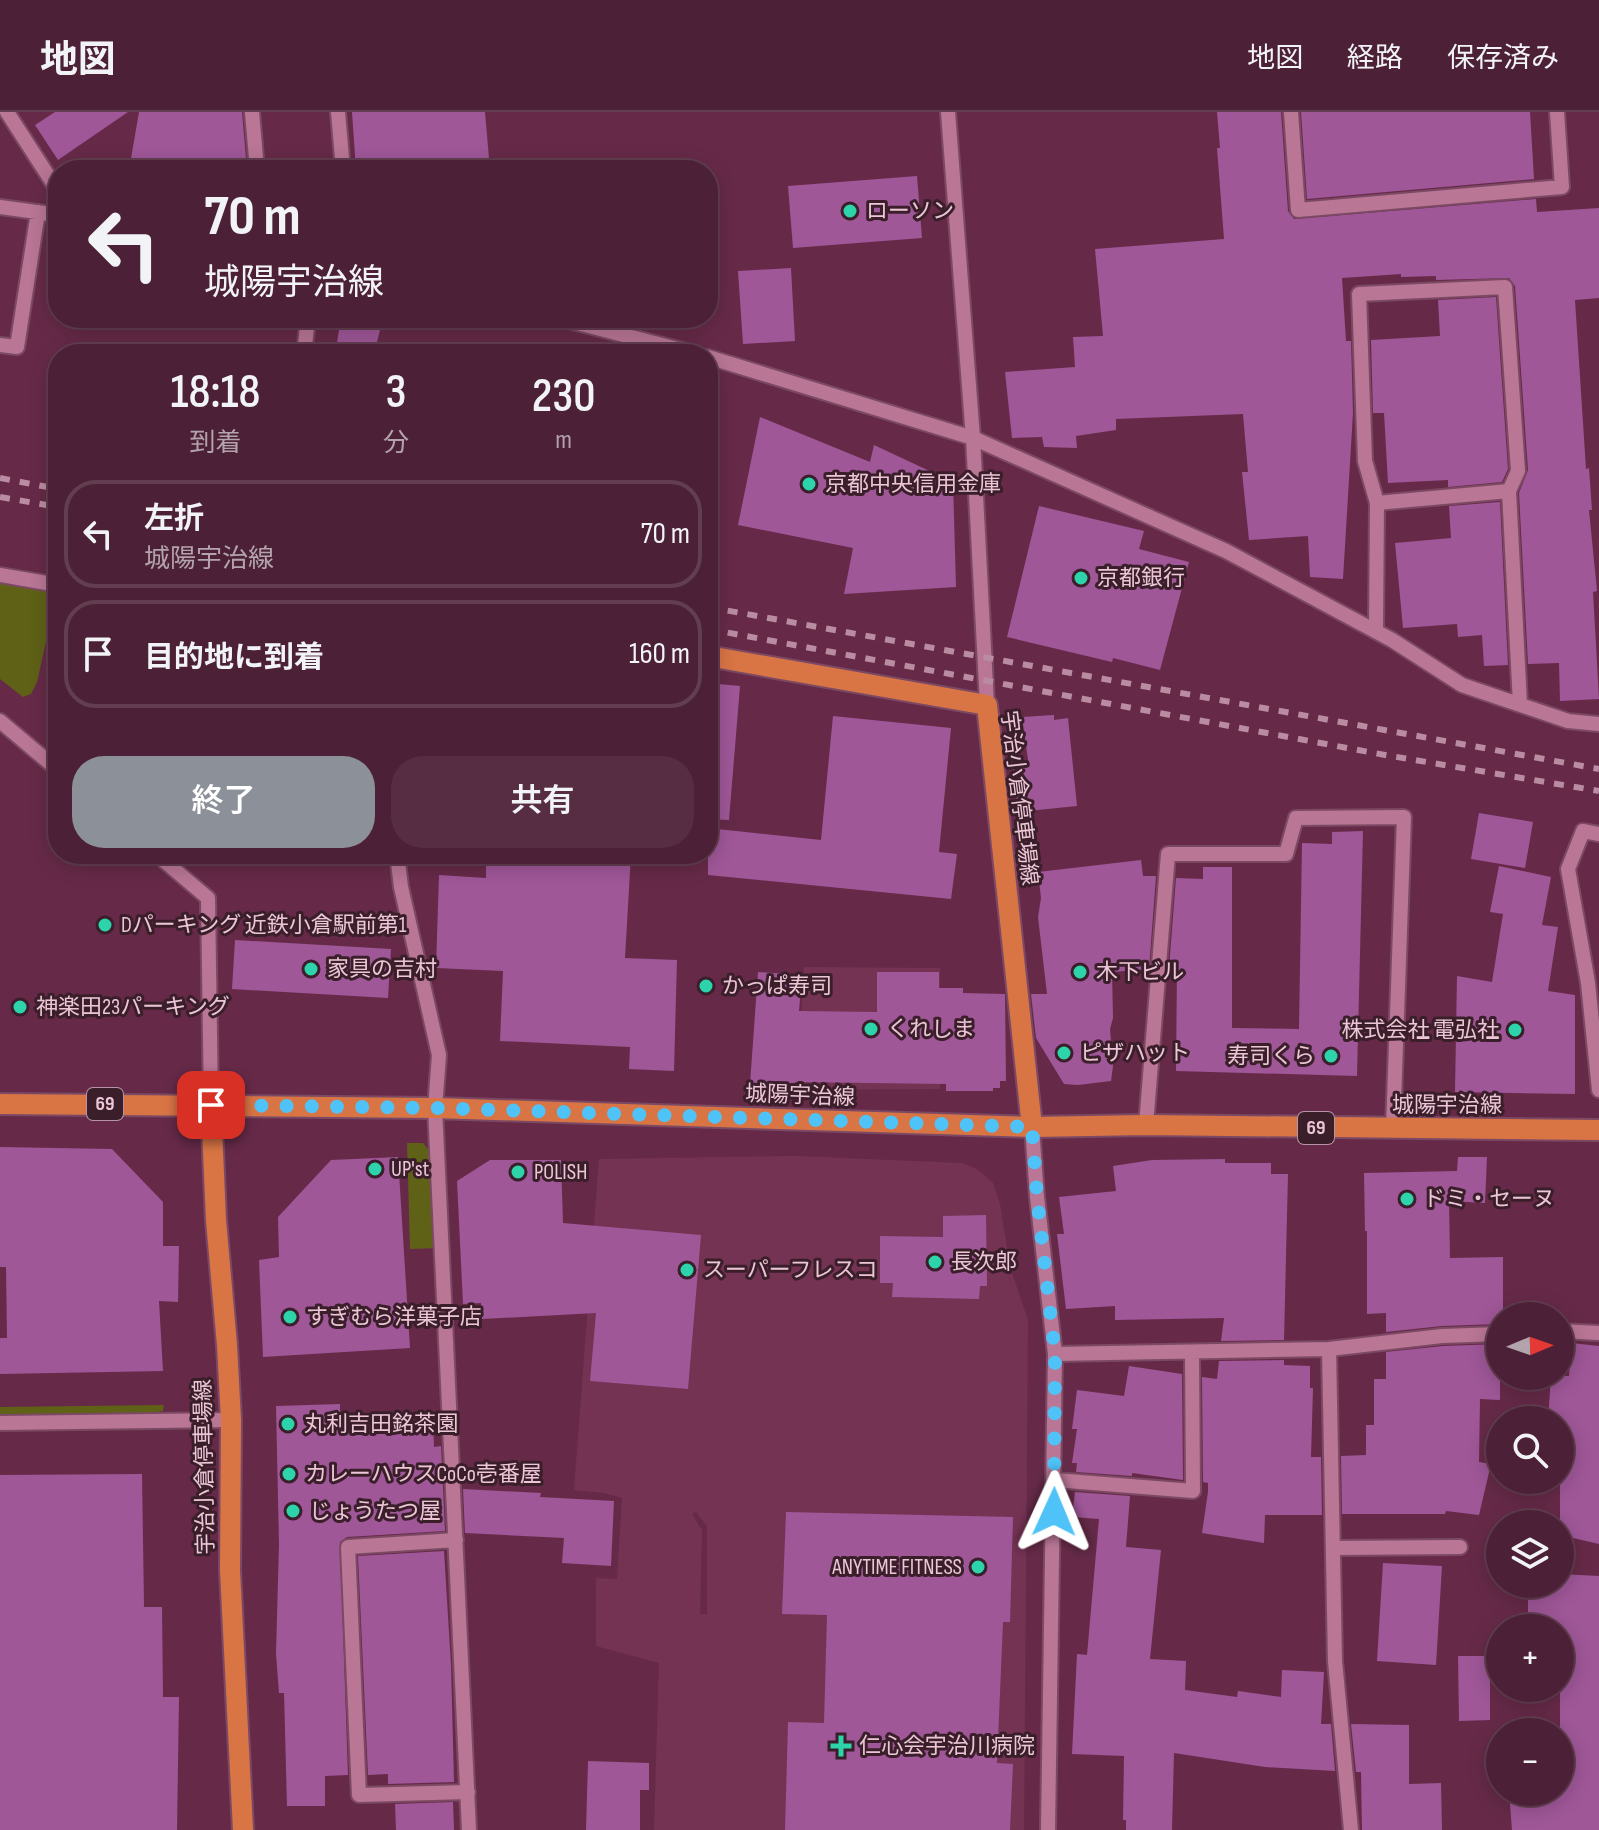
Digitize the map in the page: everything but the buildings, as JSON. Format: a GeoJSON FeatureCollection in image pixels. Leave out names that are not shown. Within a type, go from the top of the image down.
{"type":"FeatureCollection","features":[{"type":"Feature","properties":{"kind":"main road","name":"宇治小倉停車場線"},"geometry":{"type":"LineString","coordinates":[[718,658],[987,705],[1032,1127]]}},
{"type":"Feature","properties":{"kind":"main road","name":"城陽宇治線"},"geometry":{"type":"LineString","coordinates":[[0,1104],[435,1108],[1032,1127],[1146,1125],[1599,1130]]}},
{"type":"Feature","properties":{"kind":"main road","name":"宇治小倉停車場線"},"geometry":{"type":"LineString","coordinates":[[211,1105],[231,1420],[230,1570],[243,1830]]}},
{"type":"Feature","properties":{"kind":"street"},"geometry":{"type":"LineString","coordinates":[[26,112],[10,116],[48,175]]}},
{"type":"Feature","properties":{"kind":"street"},"geometry":{"type":"LineString","coordinates":[[252,112],[256,160]]}},
{"type":"Feature","properties":{"kind":"street"},"geometry":{"type":"LineString","coordinates":[[338,112],[342,160]]}},
{"type":"Feature","properties":{"kind":"street"},"geometry":{"type":"LineString","coordinates":[[948,112],[973,438],[987,705]]}},
{"type":"Feature","properties":{"kind":"street"},"geometry":{"type":"LineString","coordinates":[[1291,112],[1298,210],[1562,187],[1557,112]]}},
{"type":"Feature","properties":{"kind":"street"},"geometry":{"type":"LineString","coordinates":[[0,207],[48,214]]}},
{"type":"Feature","properties":{"kind":"street"},"geometry":{"type":"LineString","coordinates":[[0,345],[17,347],[38,212]]}},
{"type":"Feature","properties":{"kind":"street"},"geometry":{"type":"LineString","coordinates":[[1376,631],[1377,503],[1365,461],[1359,294],[1505,287],[1518,471],[1509,491],[1520,704]]}},
{"type":"Feature","properties":{"kind":"street"},"geometry":{"type":"LineString","coordinates":[[597,328],[658,344]]}},
{"type":"Feature","properties":{"kind":"street"},"geometry":{"type":"LineString","coordinates":[[718,360],[973,438],[1226,551],[1376,631],[1462,685],[1568,721],[1599,724]]}},
{"type":"Feature","properties":{"kind":"street"},"geometry":{"type":"LineString","coordinates":[[1377,503],[1509,491]]}},
{"type":"Feature","properties":{"kind":"street"},"geometry":{"type":"LineString","coordinates":[[0,575],[48,583]]}},
{"type":"Feature","properties":{"kind":"street"},"geometry":{"type":"LineString","coordinates":[[0,721],[48,762]]}},
{"type":"Feature","properties":{"kind":"street"},"geometry":{"type":"LineString","coordinates":[[1146,1125],[1168,854],[1286,854],[1296,818],[1404,817],[1393,1129]]}},
{"type":"Feature","properties":{"kind":"street"},"geometry":{"type":"LineString","coordinates":[[1599,834],[1583,831],[1568,869],[1588,983],[1599,1090]]}},
{"type":"Feature","properties":{"kind":"street"},"geometry":{"type":"LineString","coordinates":[[168,864],[208,898],[211,1105]]}},
{"type":"Feature","properties":{"kind":"street"},"geometry":{"type":"LineString","coordinates":[[398,864],[439,1055],[435,1108],[469,1830]]}},
{"type":"Feature","properties":{"kind":"street"},"geometry":{"type":"LineString","coordinates":[[1032,1127],[1055,1354],[1048,1830]]}},
{"type":"Feature","properties":{"kind":"street"},"geometry":{"type":"LineString","coordinates":[[1574,1332],[1599,1333]]}},
{"type":"Feature","properties":{"kind":"street"},"geometry":{"type":"LineString","coordinates":[[1055,1354],[1329,1349],[1442,1336],[1486,1334]]}},
{"type":"Feature","properties":{"kind":"street"},"geometry":{"type":"LineString","coordinates":[[1329,1349],[1335,1661],[1351,1830]]}},
{"type":"Feature","properties":{"kind":"street"},"geometry":{"type":"LineString","coordinates":[[1055,1480],[1193,1491],[1192,1353]]}},
{"type":"Feature","properties":{"kind":"street"},"geometry":{"type":"LineString","coordinates":[[0,1423],[231,1420]]}},
{"type":"Feature","properties":{"kind":"street"},"geometry":{"type":"LineString","coordinates":[[456,1540],[348,1547],[359,1795],[468,1792]]}},
{"type":"Feature","properties":{"kind":"street"},"geometry":{"type":"LineString","coordinates":[[1333,1548],[1460,1547]]}},
{"type":"Feature","properties":{"kind":"shaded area"},"geometry":{"type":"Polygon","coordinates":[[[0,583],[48,587],[48,633],[37,682],[31,694],[23,697],[0,679],[0,583]]]}},
{"type":"Feature","properties":{"kind":"shaded area","name":"くれしま"},"geometry":{"type":"Polygon","coordinates":[[[804,967],[940,968],[940,1089],[797,1090],[804,967]]]}},
{"type":"Feature","properties":{"kind":"shaded area"},"geometry":{"type":"Polygon","coordinates":[[[407,1143],[423,1143],[435,1157],[439,1248],[410,1249],[407,1143]]]}},
{"type":"Feature","properties":{"kind":"shaded area"},"geometry":{"type":"Polygon","coordinates":[[[795,1156],[962,1163],[977,1169],[993,1183],[1000,1204],[1010,1267],[1028,1320],[1024,1830],[654,1830],[659,1663],[596,1646],[596,1578],[617,1579],[622,1498],[574,1490],[599,1159],[795,1156]],[[696,1512],[692,1514],[702,1530],[700,1614],[707,1614],[707,1526],[696,1512]]]}},
{"type":"Feature","properties":{"kind":"shaded area"},"geometry":{"type":"Polygon","coordinates":[[[164,1405],[163,1411],[141,1415],[0,1417],[0,1407],[164,1405]]]}},
{"type":"Feature","properties":{"kind":"railway"},"geometry":{"type":"LineString","coordinates":[[0,478],[48,487]]}},
{"type":"Feature","properties":{"kind":"railway"},"geometry":{"type":"LineString","coordinates":[[0,497],[48,505]]}},
{"type":"Feature","properties":{"kind":"railway"},"geometry":{"type":"LineString","coordinates":[[718,609],[1599,769]]}},
{"type":"Feature","properties":{"kind":"railway"},"geometry":{"type":"LineString","coordinates":[[718,631],[1385,755],[1599,791]]}},
{"type":"Feature","properties":{"kind":"place","name":"ローソン"},"geometry":{"type":"Point","coordinates":[850,211]}},
{"type":"Feature","properties":{"kind":"place","name":"京都中央信用金庫"},"geometry":{"type":"Point","coordinates":[809,484]}},
{"type":"Feature","properties":{"kind":"place","name":"京都銀行"},"geometry":{"type":"Point","coordinates":[1081,578]}},
{"type":"Feature","properties":{"kind":"place","name":"Dパーキング 近鉄小倉駅前第1"},"geometry":{"type":"Point","coordinates":[105,925]}},
{"type":"Feature","properties":{"kind":"place","name":"家具の吉村"},"geometry":{"type":"Point","coordinates":[311,969]}},
{"type":"Feature","properties":{"kind":"place","name":"木下ビル"},"geometry":{"type":"Point","coordinates":[1080,972]}},
{"type":"Feature","properties":{"kind":"place","name":"かっぱ寿司"},"geometry":{"type":"Point","coordinates":[706,986]}},
{"type":"Feature","properties":{"kind":"place","name":"神楽田23パーキング"},"geometry":{"type":"Point","coordinates":[20,1007]}},
{"type":"Feature","properties":{"kind":"place","name":"くれしま"},"geometry":{"type":"Point","coordinates":[871,1029]}},
{"type":"Feature","properties":{"kind":"place","name":"株式会社 電弘社"},"geometry":{"type":"Point","coordinates":[1515,1030]}},
{"type":"Feature","properties":{"kind":"place","name":"ピザハット"},"geometry":{"type":"Point","coordinates":[1064,1053]}},
{"type":"Feature","properties":{"kind":"place","name":"寿司くら"},"geometry":{"type":"Point","coordinates":[1331,1056]}},
{"type":"Feature","properties":{"kind":"place","name":"UP'st"},"geometry":{"type":"Point","coordinates":[375,1169]}},
{"type":"Feature","properties":{"kind":"place","name":"POLISH"},"geometry":{"type":"Point","coordinates":[518,1172]}},
{"type":"Feature","properties":{"kind":"place","name":"ドミ・セーヌ"},"geometry":{"type":"Point","coordinates":[1407,1199]}},
{"type":"Feature","properties":{"kind":"place","name":"長次郎"},"geometry":{"type":"Point","coordinates":[935,1262]}},
{"type":"Feature","properties":{"kind":"place","name":"スーパーフレスコ"},"geometry":{"type":"Point","coordinates":[687,1270]}},
{"type":"Feature","properties":{"kind":"place","name":"すぎむら洋菓子店"},"geometry":{"type":"Point","coordinates":[290,1317]}},
{"type":"Feature","properties":{"kind":"place","name":"丸利吉田銘茶園"},"geometry":{"type":"Point","coordinates":[288,1424]}},
{"type":"Feature","properties":{"kind":"place","name":"カレーハウスCoCo壱番屋"},"geometry":{"type":"Point","coordinates":[289,1474]}},
{"type":"Feature","properties":{"kind":"place","name":"じょうたつ屋"},"geometry":{"type":"Point","coordinates":[293,1511]}},
{"type":"Feature","properties":{"kind":"place","name":"ANYTIME FITNESS"},"geometry":{"type":"Point","coordinates":[978,1567]}},
{"type":"Feature","properties":{"kind":"place","name":"仁心会宇治川病院"},"geometry":{"type":"Point","coordinates":[841,1746]}},
{"type":"Feature","properties":{"kind":"route"},"geometry":{"type":"LineString","coordinates":[[211,1105],[435,1108],[1032,1127],[1055,1354],[1054,1512]]}}]}
